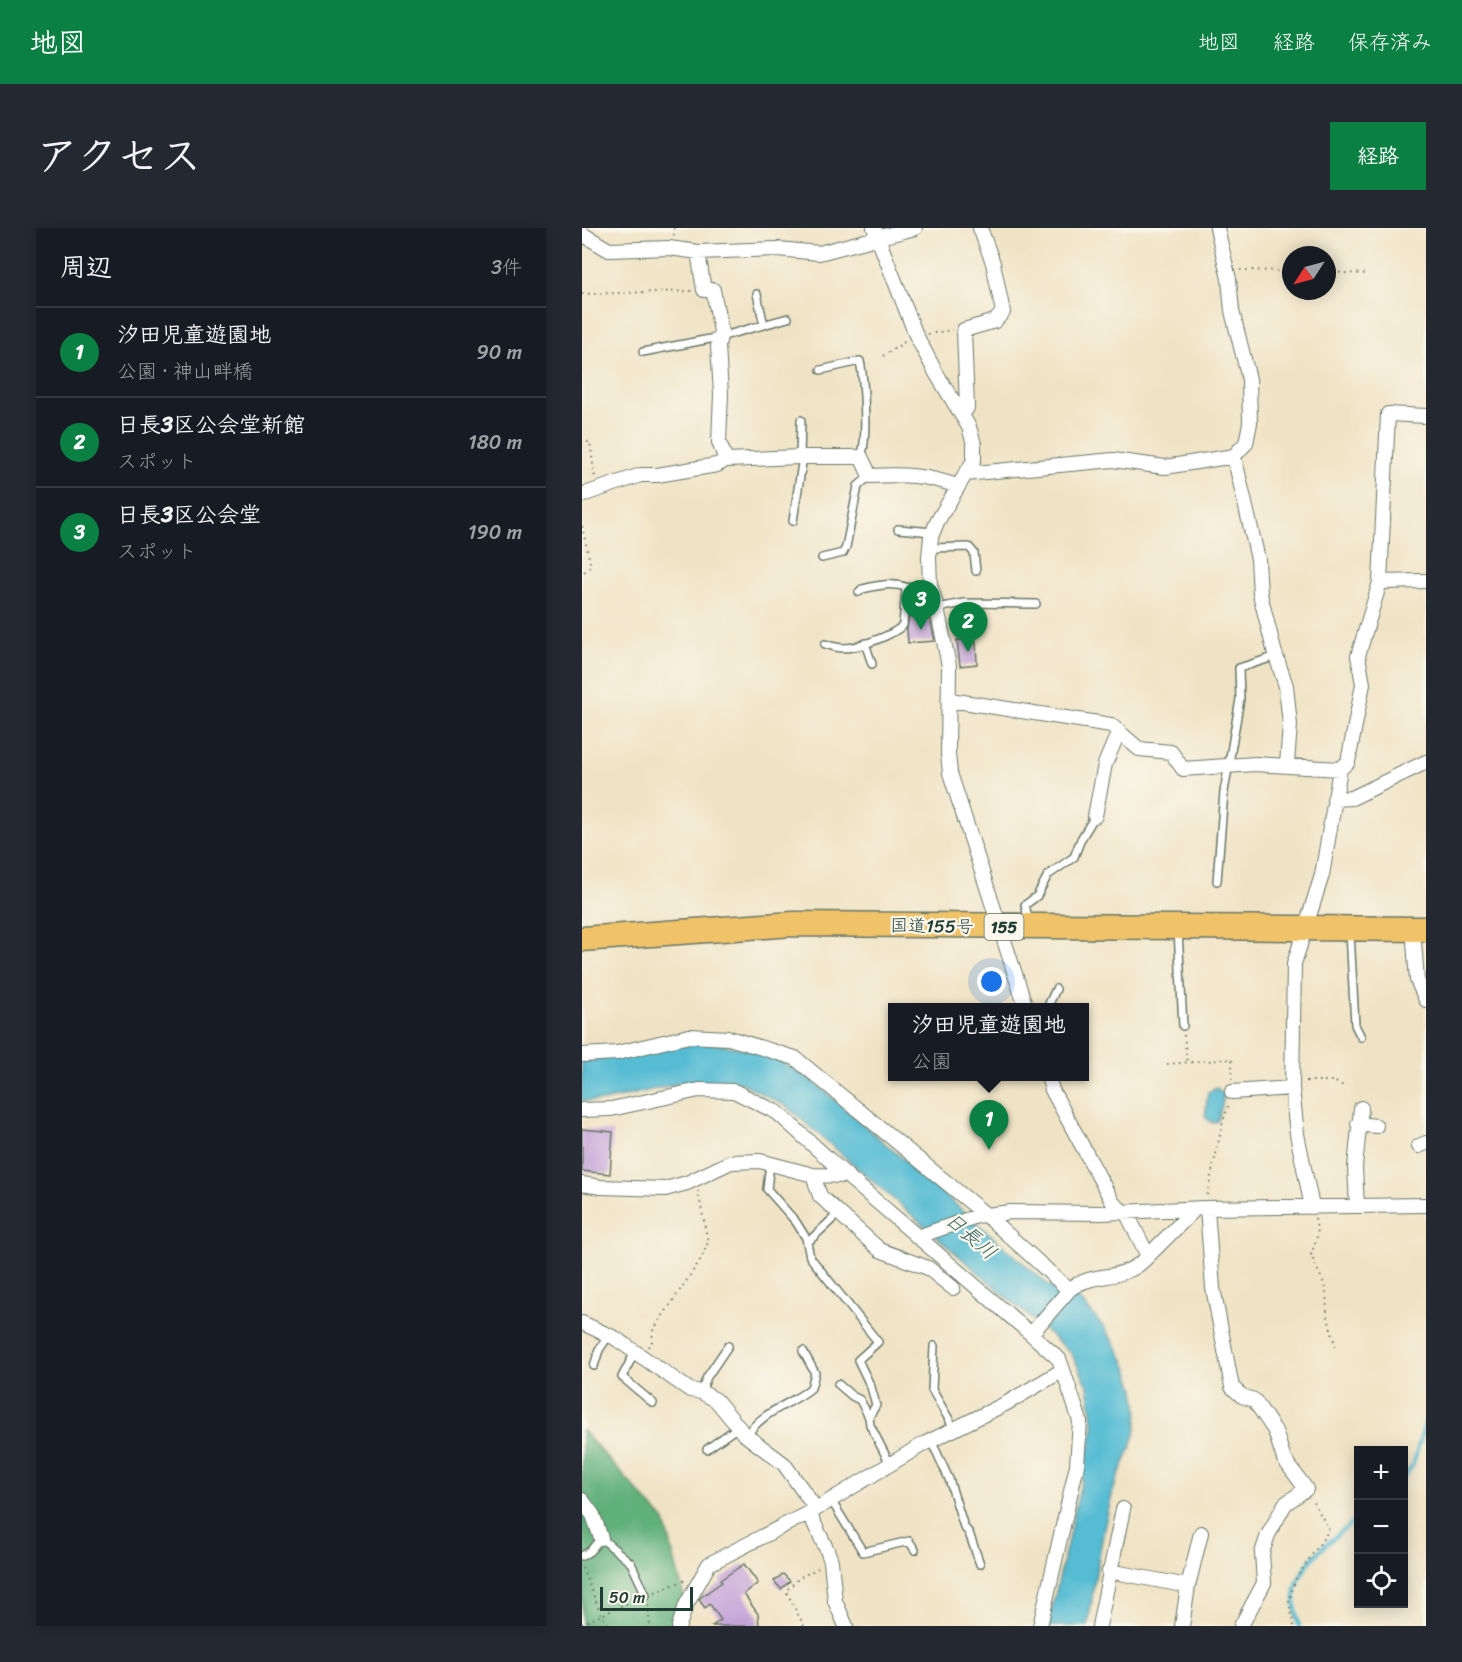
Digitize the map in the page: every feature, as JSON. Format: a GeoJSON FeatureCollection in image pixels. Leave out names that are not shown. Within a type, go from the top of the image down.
{"type":"FeatureCollection","features":[{"type":"Feature","properties":{"kind":"highway","name":"国道155号"},"geometry":{"type":"LineString","coordinates":[[582,939],[793,924],[1419,929]]}},
{"type":"Feature","properties":{"kind":"street"},"geometry":{"type":"LineString","coordinates":[[582,234],[609,250],[669,248],[698,252],[778,249],[819,253],[876,233],[915,228]]}},
{"type":"Feature","properties":{"kind":"street"},"geometry":{"type":"LineString","coordinates":[[962,415],[967,408],[964,330],[995,321],[1003,312],[993,263],[980,228]]}},
{"type":"Feature","properties":{"kind":"street"},"geometry":{"type":"LineString","coordinates":[[582,495],[641,475],[657,475],[717,465],[726,460],[801,457],[861,458],[870,476],[896,475],[961,480],[1113,460],[1165,467],[1234,456],[1246,444],[1250,423],[1249,379],[1232,311],[1227,270],[1217,228]]}},
{"type":"Feature","properties":{"kind":"street"},"geometry":{"type":"LineString","coordinates":[[876,233],[916,335],[969,427],[974,444],[974,460],[933,532],[930,548],[930,584],[949,666],[948,754],[950,774],[1024,1003]]}},
{"type":"Feature","properties":{"kind":"street"},"geometry":{"type":"LineString","coordinates":[[698,252],[704,290],[713,290],[721,331],[718,346],[721,394],[719,442],[726,460]]}},
{"type":"Feature","properties":{"kind":"street"},"geometry":{"type":"LineString","coordinates":[[950,700],[1111,725],[1139,749],[1171,752],[1183,769],[1287,764],[1340,768],[1348,762],[1363,684],[1359,656],[1380,582],[1388,414],[1426,416]]}},
{"type":"Feature","properties":{"kind":"street"},"geometry":{"type":"LineString","coordinates":[[1234,456],[1258,559],[1260,594],[1286,687],[1290,725],[1287,764]]}},
{"type":"Feature","properties":{"kind":"street"},"geometry":{"type":"LineString","coordinates":[[1380,582],[1426,581]]}},
{"type":"Feature","properties":{"kind":"street"},"geometry":{"type":"LineString","coordinates":[[1095,816],[1106,764],[1119,731]]}},
{"type":"Feature","properties":{"kind":"street"},"geometry":{"type":"LineString","coordinates":[[1334,799],[1352,798],[1426,762]]}},
{"type":"Feature","properties":{"kind":"street"},"geometry":{"type":"LineString","coordinates":[[1313,1207],[1297,1134],[1292,1084],[1293,964],[1322,875],[1340,768]]}},
{"type":"Feature","properties":{"kind":"street"},"geometry":{"type":"LineString","coordinates":[[1419,929],[1417,980],[1426,1000]]}},
{"type":"Feature","properties":{"kind":"street"},"geometry":{"type":"LineString","coordinates":[[582,1055],[617,1053],[689,1035],[729,1038],[795,1058],[1069,1290]]}},
{"type":"Feature","properties":{"kind":"street"},"geometry":{"type":"LineString","coordinates":[[1049,1081],[1113,1203],[1128,1216],[1148,1256]]}},
{"type":"Feature","properties":{"kind":"street"},"geometry":{"type":"LineString","coordinates":[[1232,1092],[1292,1084]]}},
{"type":"Feature","properties":{"kind":"street"},"geometry":{"type":"LineString","coordinates":[[582,1110],[610,1109],[699,1090],[734,1091],[778,1113],[847,1176],[1033,1332],[1059,1359],[1080,1421],[1077,1465],[1040,1626]]}},
{"type":"Feature","properties":{"kind":"street"},"geometry":{"type":"LineString","coordinates":[[1357,1206],[1355,1167],[1361,1108]]}},
{"type":"Feature","properties":{"kind":"street"},"geometry":{"type":"LineString","coordinates":[[1358,1124],[1376,1126]]}},
{"type":"Feature","properties":{"kind":"street"},"geometry":{"type":"LineString","coordinates":[[582,1184],[601,1187],[665,1189],[691,1181],[731,1162],[760,1161],[813,1175],[847,1176]]}},
{"type":"Feature","properties":{"kind":"street"},"geometry":{"type":"LineString","coordinates":[[813,1175],[820,1196],[880,1250],[928,1268],[953,1288]]}},
{"type":"Feature","properties":{"kind":"street"},"geometry":{"type":"LineString","coordinates":[[919,1236],[981,1216],[1011,1212],[1426,1205]]}},
{"type":"Feature","properties":{"kind":"street"},"geometry":{"type":"LineString","coordinates":[[1033,1332],[1077,1283],[1132,1271],[1202,1208]]}},
{"type":"Feature","properties":{"kind":"street"},"geometry":{"type":"LineString","coordinates":[[1202,1208],[1213,1288],[1232,1387],[1242,1396],[1254,1400],[1275,1431],[1284,1459],[1306,1489],[1285,1504],[1268,1534],[1262,1553],[1264,1583],[1241,1626]]}},
{"type":"Feature","properties":{"kind":"street"},"geometry":{"type":"LineString","coordinates":[[582,1323],[609,1335],[690,1390],[701,1392],[716,1400],[742,1431],[784,1464],[813,1511],[831,1561],[835,1601],[846,1626]]}},
{"type":"Feature","properties":{"kind":"street"},"geometry":{"type":"LineString","coordinates":[[679,1626],[686,1605],[709,1564],[813,1511],[931,1440],[1006,1403],[1064,1370]]}},
{"type":"Feature","properties":{"kind":"street"},"geometry":{"type":"LineString","coordinates":[[582,1500],[593,1515],[601,1538]]}},
{"type":"Feature","properties":{"kind":"street"},"geometry":{"type":"LineString","coordinates":[[1099,1626],[1123,1509]]}},
{"type":"Feature","properties":{"kind":"street"},"geometry":{"type":"LineString","coordinates":[[1182,1626],[1188,1586],[1201,1533]]}},
{"type":"Feature","properties":{"kind":"street"},"geometry":{"type":"LineString","coordinates":[[1109,1570],[1188,1586]]}},
{"type":"Feature","properties":{"kind":"lane"},"geometry":{"type":"LineString","coordinates":[[757,294],[764,325]]}},
{"type":"Feature","properties":{"kind":"lane"},"geometry":{"type":"LineString","coordinates":[[643,352],[720,337],[788,318]]}},
{"type":"Feature","properties":{"kind":"lane"},"geometry":{"type":"LineString","coordinates":[[821,370],[860,361],[864,393],[861,458]]}},
{"type":"Feature","properties":{"kind":"lane"},"geometry":{"type":"LineString","coordinates":[[793,521],[801,457],[801,420]]}},
{"type":"Feature","properties":{"kind":"lane"},"geometry":{"type":"LineString","coordinates":[[822,558],[843,553],[858,486],[870,476]]}},
{"type":"Feature","properties":{"kind":"lane"},"geometry":{"type":"LineString","coordinates":[[898,529],[933,532]]}},
{"type":"Feature","properties":{"kind":"lane"},"geometry":{"type":"LineString","coordinates":[[930,548],[969,548],[974,553],[976,571]]}},
{"type":"Feature","properties":{"kind":"lane"},"geometry":{"type":"LineString","coordinates":[[859,592],[862,589],[884,584],[898,584],[909,588],[930,584]]}},
{"type":"Feature","properties":{"kind":"lane"},"geometry":{"type":"LineString","coordinates":[[825,644],[843,648],[865,643],[896,631],[903,625],[906,590],[909,588]]}},
{"type":"Feature","properties":{"kind":"lane"},"geometry":{"type":"LineString","coordinates":[[937,608],[964,603],[1036,604]]}},
{"type":"Feature","properties":{"kind":"lane"},"geometry":{"type":"LineString","coordinates":[[865,643],[872,664]]}},
{"type":"Feature","properties":{"kind":"lane"},"geometry":{"type":"LineString","coordinates":[[1217,881],[1223,803],[1240,699],[1239,668],[1276,656]]}},
{"type":"Feature","properties":{"kind":"lane"},"geometry":{"type":"LineString","coordinates":[[1029,927],[1029,916],[1025,906],[1037,896],[1048,876],[1074,857],[1081,839],[1095,816]]}},
{"type":"Feature","properties":{"kind":"lane"},"geometry":{"type":"LineString","coordinates":[[1178,928],[1183,1026]]}},
{"type":"Feature","properties":{"kind":"lane"},"geometry":{"type":"LineString","coordinates":[[1350,928],[1355,1025],[1361,1037]]}},
{"type":"Feature","properties":{"kind":"lane"},"geometry":{"type":"LineString","coordinates":[[1049,1003],[1056,989]]}},
{"type":"Feature","properties":{"kind":"lane"},"geometry":{"type":"LineString","coordinates":[[770,1164],[767,1189],[796,1222],[807,1244],[810,1257],[878,1342],[858,1360],[871,1387],[876,1405],[869,1417]]}},
{"type":"Feature","properties":{"kind":"lane"},"geometry":{"type":"LineString","coordinates":[[807,1244],[839,1213]]}},
{"type":"Feature","properties":{"kind":"lane"},"geometry":{"type":"LineString","coordinates":[[594,1366],[599,1350],[609,1335]]}},
{"type":"Feature","properties":{"kind":"lane"},"geometry":{"type":"LineString","coordinates":[[701,1392],[706,1377],[728,1346]]}},
{"type":"Feature","properties":{"kind":"lane"},"geometry":{"type":"LineString","coordinates":[[934,1346],[932,1390],[954,1428]]}},
{"type":"Feature","properties":{"kind":"lane"},"geometry":{"type":"LineString","coordinates":[[707,1449],[742,1431],[750,1430],[776,1408],[811,1388],[815,1373],[802,1351]]}},
{"type":"Feature","properties":{"kind":"lane"},"geometry":{"type":"LineString","coordinates":[[638,1355],[622,1377],[653,1403]]}},
{"type":"Feature","properties":{"kind":"lane"},"geometry":{"type":"LineString","coordinates":[[838,1384],[860,1400],[890,1464]]}},
{"type":"Feature","properties":{"kind":"lane"},"geometry":{"type":"LineString","coordinates":[[931,1440],[949,1479],[964,1527],[969,1533],[980,1564]]}},
{"type":"Feature","properties":{"kind":"lane"},"geometry":{"type":"LineString","coordinates":[[831,1500],[863,1552],[909,1541],[915,1550]]}},
{"type":"Feature","properties":{"kind":"lane"},"geometry":{"type":"LineString","coordinates":[[582,1556],[590,1551],[601,1538],[631,1563],[646,1595]]}},
{"type":"Feature","properties":{"kind":"path"},"geometry":{"type":"LineString","coordinates":[[1227,270],[1282,270]]}},
{"type":"Feature","properties":{"kind":"path"},"geometry":{"type":"LineString","coordinates":[[1336,272],[1368,274]]}},
{"type":"Feature","properties":{"kind":"path"},"geometry":{"type":"LineString","coordinates":[[582,294],[704,290]]}},
{"type":"Feature","properties":{"kind":"path"},"geometry":{"type":"LineString","coordinates":[[587,442],[590,442],[597,490]]}},
{"type":"Feature","properties":{"kind":"path"},"geometry":{"type":"LineString","coordinates":[[582,526],[590,567],[582,574]]}},
{"type":"Feature","properties":{"kind":"path"},"geometry":{"type":"LineString","coordinates":[[1183,1026],[1187,1061]]}},
{"type":"Feature","properties":{"kind":"path"},"geometry":{"type":"LineString","coordinates":[[1167,1064],[1232,1059],[1232,1092],[1202,1208]]}},
{"type":"Feature","properties":{"kind":"path"},"geometry":{"type":"LineString","coordinates":[[1292,1084],[1333,1081],[1346,1088]]}},
{"type":"Feature","properties":{"kind":"path"},"geometry":{"type":"LineString","coordinates":[[638,1355],[653,1340],[652,1332],[701,1259],[708,1242],[698,1190],[691,1181]]}},
{"type":"Feature","properties":{"kind":"path"},"geometry":{"type":"LineString","coordinates":[[1313,1207],[1318,1234],[1311,1255],[1326,1288],[1326,1314],[1335,1348]]}},
{"type":"Feature","properties":{"kind":"path"},"geometry":{"type":"LineString","coordinates":[[1294,1626],[1289,1601],[1294,1580],[1329,1530],[1306,1489]]}},
{"type":"Feature","properties":{"kind":"path"},"geometry":{"type":"LineString","coordinates":[[804,1626],[786,1591],[799,1578],[831,1561]]}},
{"type":"Feature","properties":{"kind":"path"},"geometry":{"type":"LineString","coordinates":[[582,1568],[602,1616],[609,1626]]}},
{"type":"Feature","properties":{"kind":"path"},"geometry":{"type":"LineString","coordinates":[[646,1595],[650,1626]]}},
{"type":"Feature","properties":{"kind":"path"},"geometry":{"type":"LineString","coordinates":[[582,1624],[602,1616]]}},
{"type":"Feature","properties":{"kind":"green space"},"geometry":{"type":"Polygon","coordinates":[[[582,1430],[665,1521],[686,1605],[679,1626],[582,1626],[582,1430]]]}},
{"type":"Feature","properties":{"kind":"water","name":"日長川"},"geometry":{"type":"Polygon","coordinates":[[[694,1043],[711,1043],[767,1053],[814,1082],[1067,1301],[1077,1297],[1114,1342],[1131,1378],[1138,1415],[1133,1442],[1114,1487],[1108,1511],[1088,1626],[1048,1626],[1094,1427],[1088,1386],[1071,1353],[786,1106],[740,1082],[681,1083],[604,1101],[582,1101],[582,1061],[694,1043]]]}},
{"type":"Feature","properties":{"kind":"water"},"geometry":{"type":"Polygon","coordinates":[[[1217,1088],[1224,1096],[1218,1121],[1212,1123],[1205,1117],[1208,1092],[1217,1088]]]}},
{"type":"Feature","properties":{"kind":"building"},"geometry":{"type":"Polygon","coordinates":[[[911,601],[918,602],[920,619],[930,620],[935,641],[908,643],[907,629],[911,601]]]}},
{"type":"Feature","properties":{"kind":"building"},"geometry":{"type":"Polygon","coordinates":[[[957,640],[976,641],[977,664],[960,666],[957,640]]]}},
{"type":"Feature","properties":{"kind":"building"},"geometry":{"type":"Polygon","coordinates":[[[582,1129],[613,1132],[610,1174],[582,1171],[582,1129]]]}},
{"type":"Feature","properties":{"kind":"building"},"geometry":{"type":"Polygon","coordinates":[[[744,1564],[758,1583],[744,1594],[758,1614],[759,1626],[712,1626],[721,1620],[710,1604],[705,1608],[699,1600],[722,1582],[720,1580],[744,1564]]]}},
{"type":"Feature","properties":{"kind":"building"},"geometry":{"type":"Polygon","coordinates":[[[783,1574],[790,1581],[781,1589],[774,1581],[783,1574]]]}},
{"type":"Feature","properties":{"kind":"waterway"},"geometry":{"type":"LineString","coordinates":[[1408,1472],[1413,1465],[1426,1419]]}},
{"type":"Feature","properties":{"kind":"waterway"},"geometry":{"type":"LineString","coordinates":[[1299,1626],[1295,1598],[1302,1574],[1318,1552],[1354,1521]]}},
{"type":"Feature","properties":{"kind":"place","name":"日長3区公会堂"},"geometry":{"type":"Point","coordinates":[921,630]}},
{"type":"Feature","properties":{"kind":"place","name":"日長3区公会堂新館"},"geometry":{"type":"Point","coordinates":[968,652]}},
{"type":"Feature","properties":{"kind":"place","name":"汐田児童遊園地"},"geometry":{"type":"Point","coordinates":[989,1150]}}]}
